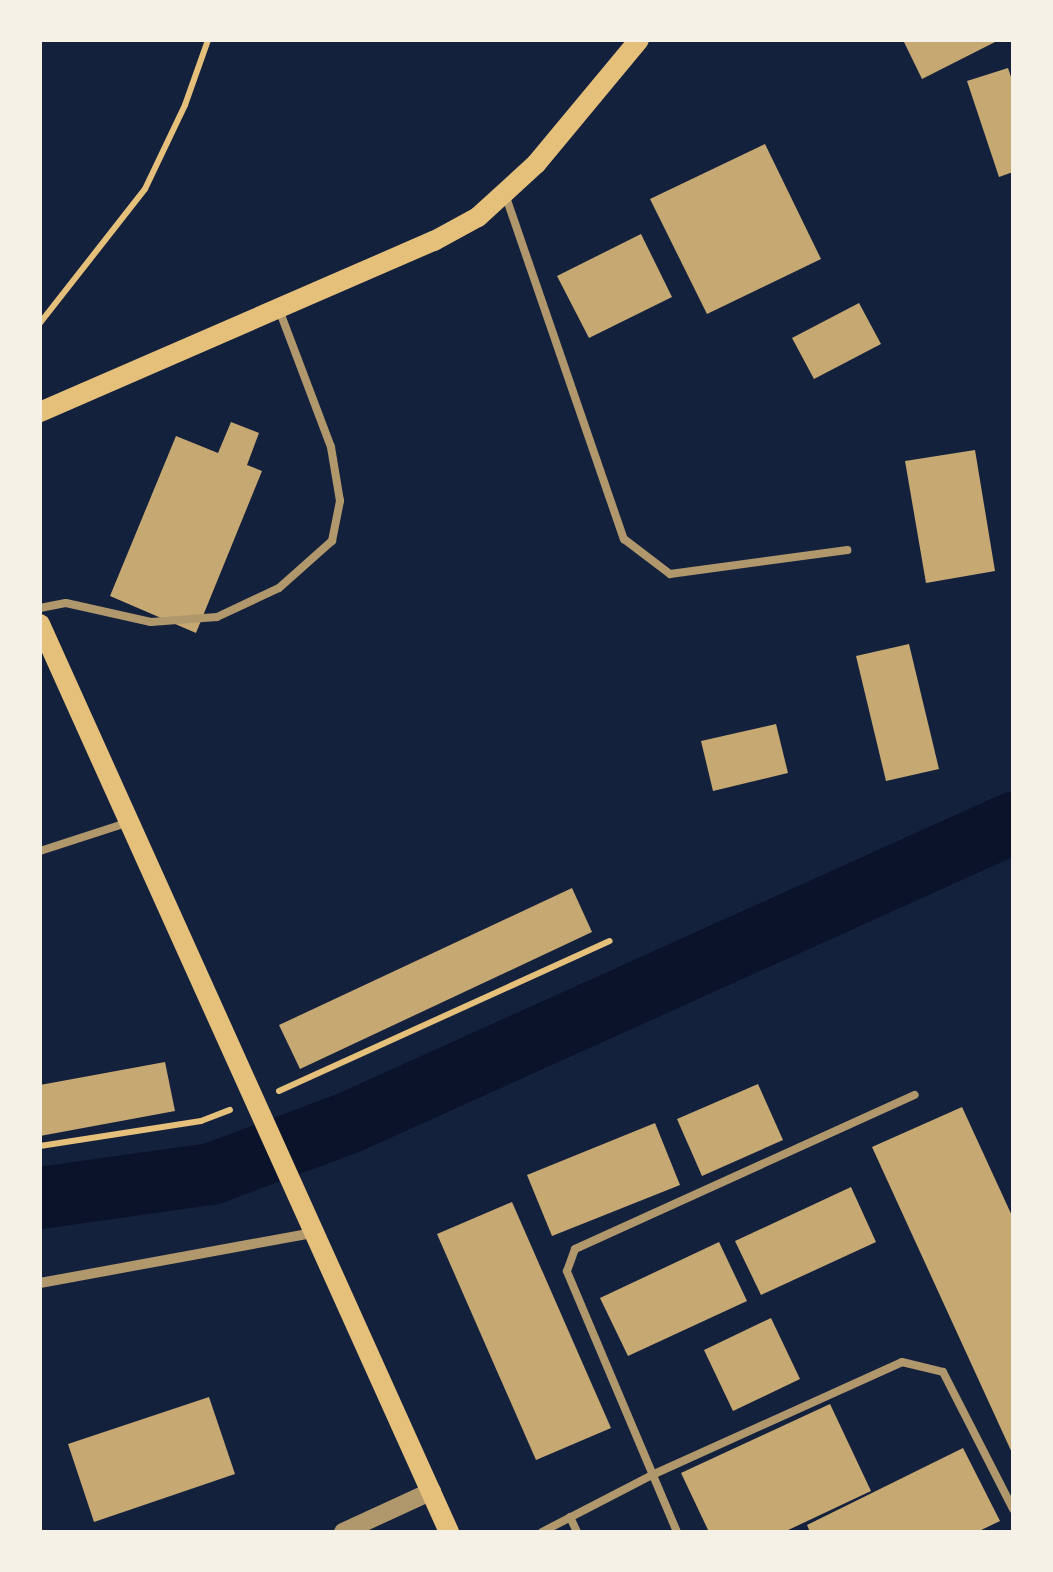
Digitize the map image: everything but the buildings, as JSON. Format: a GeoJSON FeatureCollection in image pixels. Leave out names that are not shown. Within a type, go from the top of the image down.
{"type":"FeatureCollection","features":[{"type":"Feature","properties":{"kind":"main road"},"geometry":{"type":"LineString","coordinates":[[40,412],[434,241],[506,196],[639,40]]}},
{"type":"Feature","properties":{"kind":"main road"},"geometry":{"type":"LineString","coordinates":[[40,624],[450,1532]]}},
{"type":"Feature","properties":{"kind":"street"},"geometry":{"type":"LineString","coordinates":[[40,1283],[313,1233]]}},
{"type":"Feature","properties":{"kind":"street"},"geometry":{"type":"LineString","coordinates":[[343,1532],[432,1491]]}},
{"type":"Feature","properties":{"kind":"lane"},"geometry":{"type":"LineString","coordinates":[[506,196],[624,539],[670,574],[847,550]]}},
{"type":"Feature","properties":{"kind":"lane"},"geometry":{"type":"LineString","coordinates":[[40,608],[66,604],[151,622],[217,617],[278,588],[332,541],[340,501],[332,447],[303,363],[278,309]]}},
{"type":"Feature","properties":{"kind":"lane"},"geometry":{"type":"LineString","coordinates":[[40,851],[129,822]]}},
{"type":"Feature","properties":{"kind":"lane"},"geometry":{"type":"LineString","coordinates":[[677,1532],[567,1271],[576,1249],[915,1095]]}},
{"type":"Feature","properties":{"kind":"lane"},"geometry":{"type":"LineString","coordinates":[[542,1532],[652,1476],[902,1362],[943,1372],[1013,1509]]}},
{"type":"Feature","properties":{"kind":"lane"},"geometry":{"type":"LineString","coordinates":[[570,1517],[578,1532]]}},
{"type":"Feature","properties":{"kind":"path"},"geometry":{"type":"LineString","coordinates":[[40,323],[126,219],[145,189],[185,105],[208,40]]}},
{"type":"Feature","properties":{"kind":"path"},"geometry":{"type":"LineString","coordinates":[[40,1146],[201,1120],[256,1107],[610,941]]}},
{"type":"Feature","properties":{"kind":"waterway"},"geometry":{"type":"LineString","coordinates":[[40,1198],[211,1174],[348,1123],[1013,823]]}}]}
